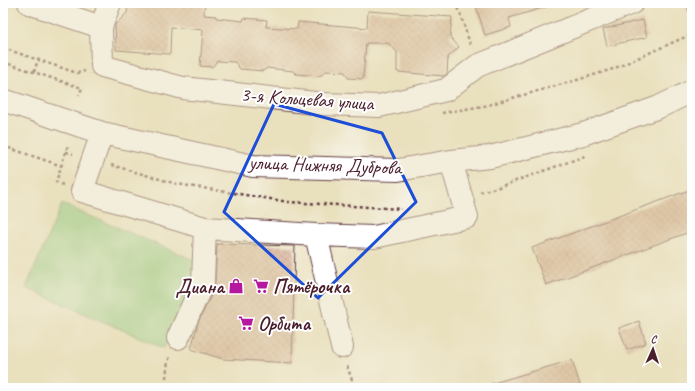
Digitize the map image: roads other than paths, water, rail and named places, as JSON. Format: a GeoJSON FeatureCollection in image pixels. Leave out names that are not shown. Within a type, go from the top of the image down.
{"type":"FeatureCollection","features":[{"type":"Feature","properties":{"kind":"street"},"geometry":{"type":"LineString","coordinates":[[29,3],[101,27],[110,3]]}},
{"type":"Feature","properties":{"kind":"street","name":"3-я Кольцевая улица"},"geometry":{"type":"LineString","coordinates":[[101,27],[102,66],[183,88],[324,104],[379,106],[446,90],[477,66],[632,3]]}},
{"type":"Feature","properties":{"kind":"street","name":"улица Нижняя Дуброва"},"geometry":{"type":"LineString","coordinates":[[3,100],[102,133],[253,166],[398,170],[451,161],[490,157],[583,134],[659,107],[692,91]]}},
{"type":"Feature","properties":{"kind":"street"},"geometry":{"type":"LineString","coordinates":[[102,133],[82,191],[205,228],[374,237],[467,217],[451,161]]}},
{"type":"Feature","properties":{"kind":"street"},"geometry":{"type":"LineString","coordinates":[[178,338],[203,282],[205,228]]}},
{"type":"Feature","properties":{"kind":"street"},"geometry":{"type":"LineString","coordinates":[[316,234],[342,348]]}},
{"type":"Feature","properties":{"kind":"place","name":"Диана"},"geometry":{"type":"Point","coordinates":[236,286]}},
{"type":"Feature","properties":{"kind":"place","name":"Пятёрочка"},"geometry":{"type":"Point","coordinates":[261,286]}},
{"type":"Feature","properties":{"kind":"place","name":"Орбита"},"geometry":{"type":"Point","coordinates":[246,323]}}]}
